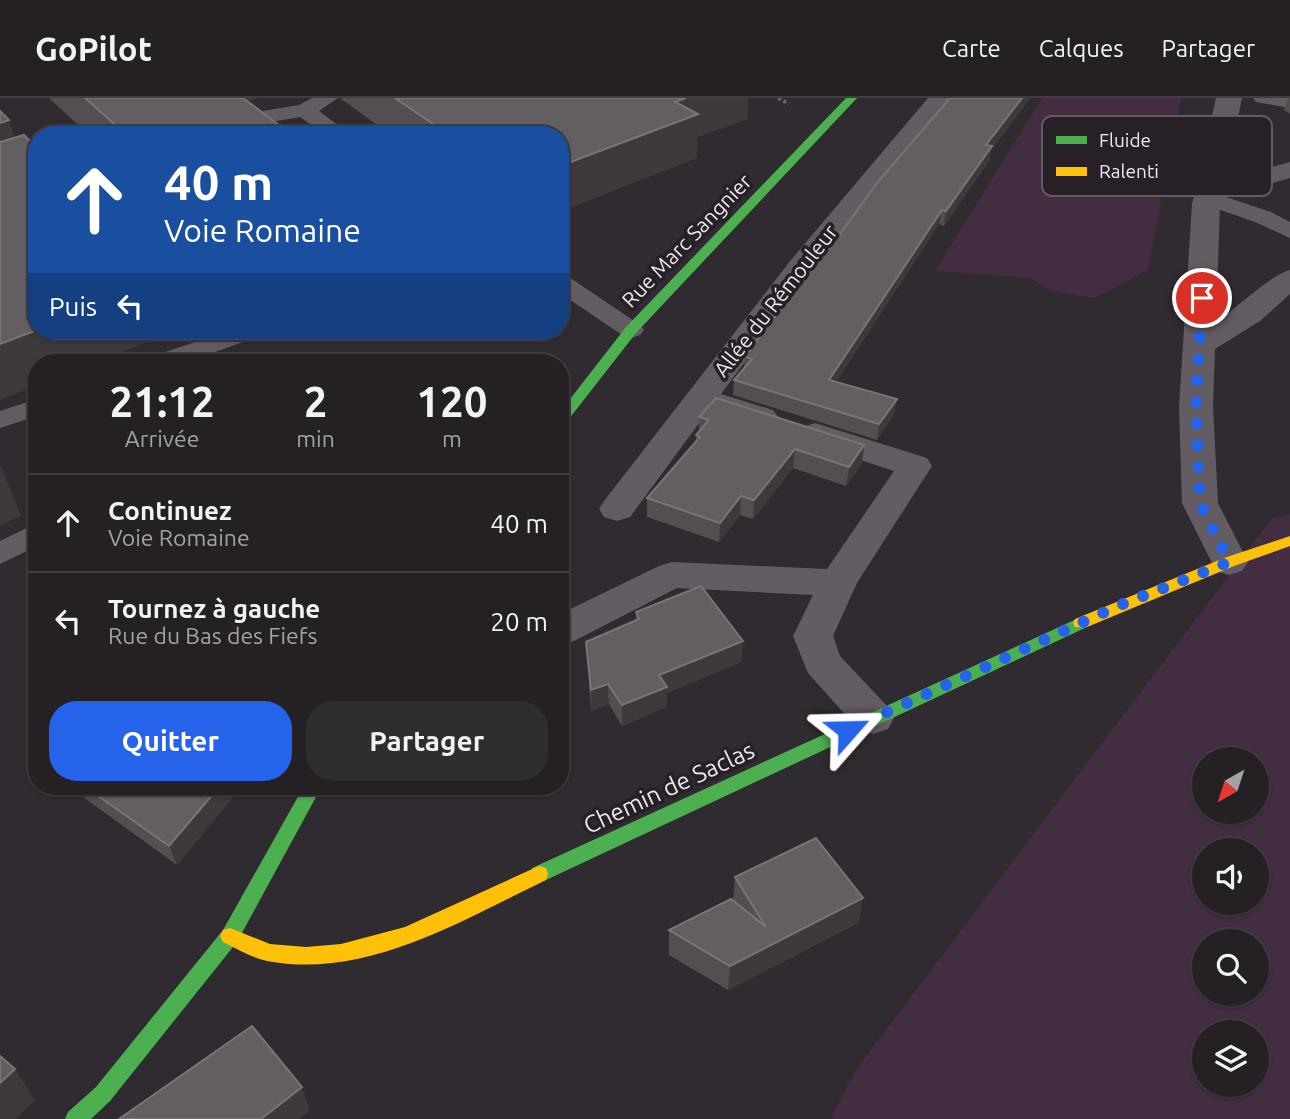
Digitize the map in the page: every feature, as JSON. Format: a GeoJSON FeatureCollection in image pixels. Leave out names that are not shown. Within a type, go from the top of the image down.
{"type":"FeatureCollection","features":[{"type":"Feature","properties":{"kind":"street","name":"Rue Marc Sangnier"},"geometry":{"type":"LineString","coordinates":[[569,409],[631,330],[852,98]]}},
{"type":"Feature","properties":{"kind":"street","name":"Allée du Rémouleur"},"geometry":{"type":"LineString","coordinates":[[617,509],[801,266],[941,98]]}},
{"type":"Feature","properties":{"kind":"street"},"geometry":{"type":"LineString","coordinates":[[1225,116],[1229,98]]}},
{"type":"Feature","properties":{"kind":"street"},"geometry":{"type":"LineString","coordinates":[[1272,176],[1290,170]]}},
{"type":"Feature","properties":{"kind":"street"},"geometry":{"type":"LineString","coordinates":[[1208,196],[1196,407],[1200,503],[1229,562]]}},
{"type":"Feature","properties":{"kind":"street"},"geometry":{"type":"LineString","coordinates":[[1200,345],[1249,314],[1290,279]]}},
{"type":"Feature","properties":{"kind":"street"},"geometry":{"type":"LineString","coordinates":[[701,398],[915,466],[867,535],[838,583],[813,636],[822,663],[873,718]]}},
{"type":"Feature","properties":{"kind":"street","name":"Chemin de Saclas"},"geometry":{"type":"LineString","coordinates":[[229,936],[267,953],[324,957],[396,940],[1118,606],[1290,541]]}},
{"type":"Feature","properties":{"kind":"street"},"geometry":{"type":"LineString","coordinates":[[569,626],[672,575],[838,583]]}},
{"type":"Feature","properties":{"kind":"street"},"geometry":{"type":"LineString","coordinates":[[75,1119],[103,1094],[229,936],[308,795]]}},
{"type":"Feature","properties":{"kind":"lane"},"geometry":{"type":"LineString","coordinates":[[208,126],[304,110],[328,98]]}},
{"type":"Feature","properties":{"kind":"lane"},"geometry":{"type":"LineString","coordinates":[[1263,98],[1290,102]]}},
{"type":"Feature","properties":{"kind":"lane"},"geometry":{"type":"LineString","coordinates":[[304,110],[328,126]]}},
{"type":"Feature","properties":{"kind":"lane"},"geometry":{"type":"LineString","coordinates":[[1208,196],[1290,231]]}},
{"type":"Feature","properties":{"kind":"lane"},"geometry":{"type":"LineString","coordinates":[[569,288],[631,330]]}},
{"type":"Feature","properties":{"kind":"lane"},"geometry":{"type":"LineString","coordinates":[[185,354],[225,340]]}},
{"type":"Feature","properties":{"kind":"lane"},"geometry":{"type":"LineString","coordinates":[[0,420],[28,410]]}},
{"type":"Feature","properties":{"kind":"lane"},"geometry":{"type":"LineString","coordinates":[[0,554],[28,538]]}},
{"type":"Feature","properties":{"kind":"shaded area"},"geometry":{"type":"Polygon","coordinates":[[[1042,98],[1181,98],[1178,116],[1042,116],[1042,196],[1162,196],[1148,270],[1094,298],[1051,291],[1030,278],[935,271],[1042,98]]]}},
{"type":"Feature","properties":{"kind":"shaded area"},"geometry":{"type":"Polygon","coordinates":[[[1290,514],[1290,1119],[830,1119],[857,1068],[1272,518],[1290,514]]]}},
{"type":"Feature","properties":{"kind":"building"},"geometry":{"type":"Polygon","coordinates":[[[85,98],[243,98],[280,126],[117,126],[85,98]]]}},
{"type":"Feature","properties":{"kind":"building"},"geometry":{"type":"Polygon","coordinates":[[[395,98],[686,98],[675,102],[698,114],[569,163],[569,126],[436,126],[395,98]]]}},
{"type":"Feature","properties":{"kind":"building"},"geometry":{"type":"Polygon","coordinates":[[[950,98],[1022,98],[986,145],[992,146],[946,211],[942,210],[829,380],[897,399],[879,424],[734,380],[752,359],[745,357],[834,237],[837,238],[877,183],[950,98]]]}},
{"type":"Feature","properties":{"kind":"building"},"geometry":{"type":"Polygon","coordinates":[[[0,111],[9,120],[0,123],[0,111]]]}},
{"type":"Feature","properties":{"kind":"building"},"geometry":{"type":"Polygon","coordinates":[[[24,135],[28,139],[28,333],[0,344],[0,142],[24,135]]]}},
{"type":"Feature","properties":{"kind":"building"},"geometry":{"type":"Polygon","coordinates":[[[716,398],[864,445],[849,467],[795,449],[754,500],[741,496],[720,523],[647,498],[700,437],[696,435],[709,420],[699,417],[716,398]]]}},
{"type":"Feature","properties":{"kind":"building"},"geometry":{"type":"Polygon","coordinates":[[[701,586],[743,641],[659,675],[667,687],[622,705],[608,684],[591,690],[586,642],[639,619],[636,612],[701,586]]]}},
{"type":"Feature","properties":{"kind":"building"},"geometry":{"type":"Polygon","coordinates":[[[97,795],[212,795],[169,846],[97,795]]]}},
{"type":"Feature","properties":{"kind":"building"},"geometry":{"type":"Polygon","coordinates":[[[816,838],[863,898],[730,966],[669,930],[731,899],[766,927],[735,877],[816,838]]]}},
{"type":"Feature","properties":{"kind":"building"},"geometry":{"type":"Polygon","coordinates":[[[252,1026],[302,1087],[261,1119],[119,1119],[252,1026]]]}},
{"type":"Feature","properties":{"kind":"building"},"geometry":{"type":"Polygon","coordinates":[[[0,1056],[15,1069],[0,1083],[0,1056]]]}},
{"type":"Feature","properties":{"kind":"traffic: fast"},"geometry":{"type":"LineString","coordinates":[[569,409],[631,330],[852,98]]}},
{"type":"Feature","properties":{"kind":"traffic: fast"},"geometry":{"type":"LineString","coordinates":[[539,874],[1081,623]]}},
{"type":"Feature","properties":{"kind":"traffic: fast"},"geometry":{"type":"LineString","coordinates":[[76,1119],[103,1094],[230,936],[308,795]]}},
{"type":"Feature","properties":{"kind":"traffic: slow"},"geometry":{"type":"LineString","coordinates":[[1081,623],[1229,562],[1290,541]]}},
{"type":"Feature","properties":{"kind":"traffic: slow"},"geometry":{"type":"LineString","coordinates":[[230,936],[270,953],[306,956],[341,953],[409,934],[539,874]]}},
{"type":"Feature","properties":{"kind":"route"},"geometry":{"type":"LineString","coordinates":[[848,730],[1118,606],[1229,562],[1200,503],[1196,407],[1202,298]]}}]}
